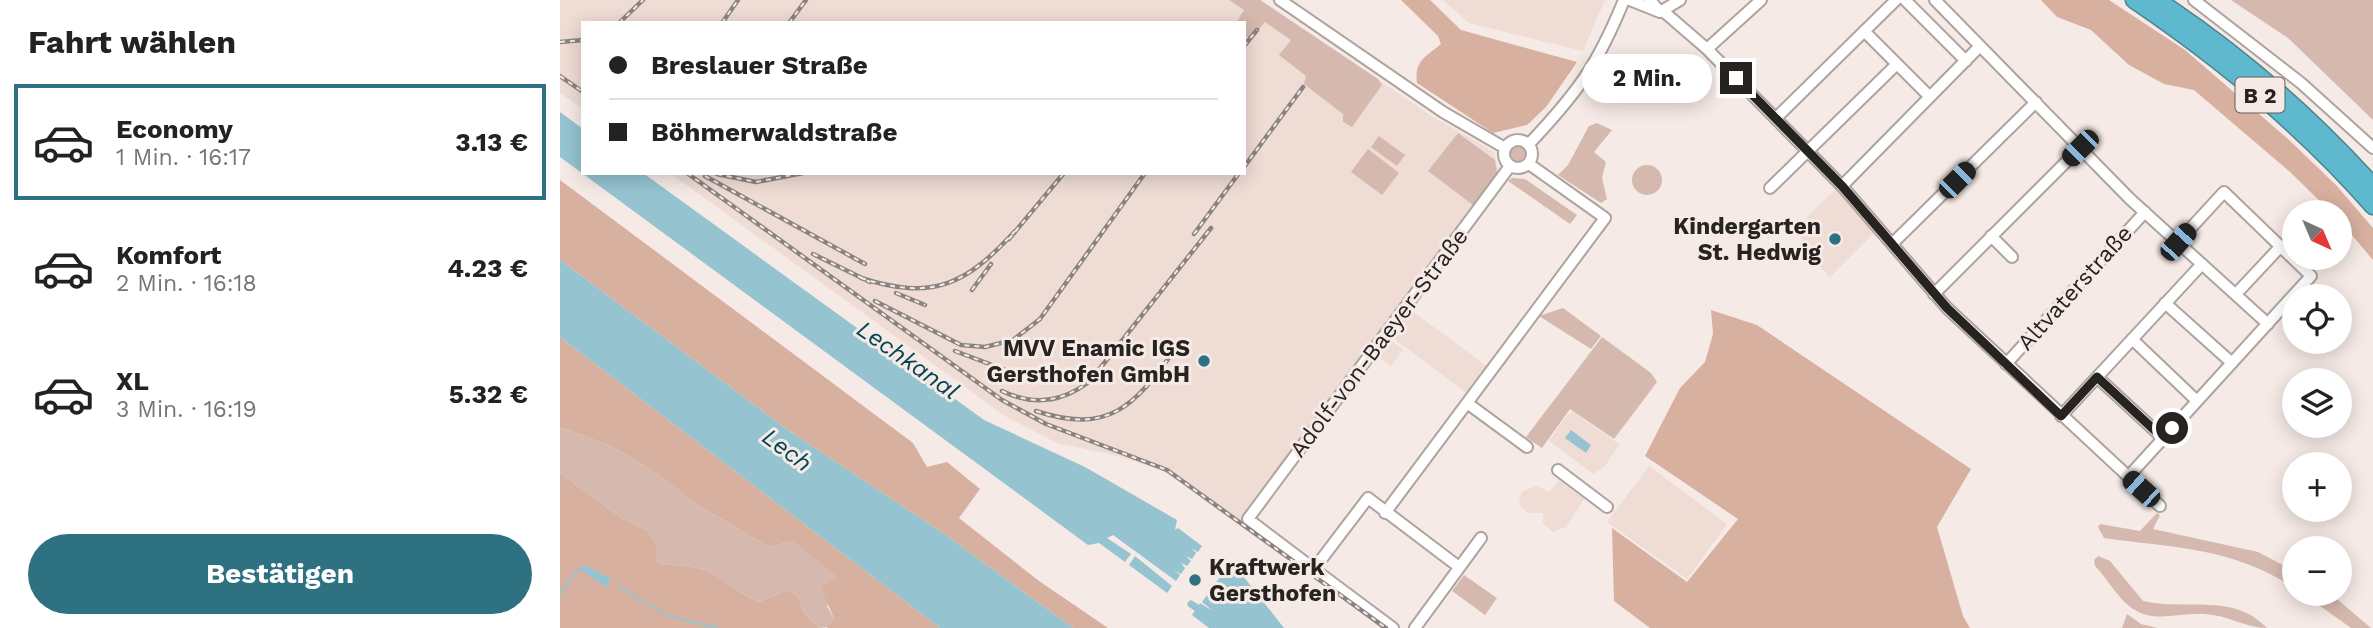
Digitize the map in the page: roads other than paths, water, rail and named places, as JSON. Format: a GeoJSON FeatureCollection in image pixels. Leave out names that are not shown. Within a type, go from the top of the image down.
{"type":"FeatureCollection","features":[{"type":"Feature","properties":{"kind":"highway","name":"B 2"},"geometry":{"type":"LineString","coordinates":[[2134,0],[2214,57],[2276,109],[2373,206]]}},
{"type":"Feature","properties":{"kind":"highway","name":"B 2"},"geometry":{"type":"LineString","coordinates":[[2157,0],[2267,83],[2324,135],[2373,186]]}},
{"type":"Feature","properties":{"kind":"street"},"geometry":{"type":"LineString","coordinates":[[1280,0],[1443,112],[1505,148]]}},
{"type":"Feature","properties":{"kind":"street"},"geometry":{"type":"LineString","coordinates":[[1529,144],[1583,84],[1627,0],[1661,11],[1680,0]]}},
{"type":"Feature","properties":{"kind":"street"},"geometry":{"type":"LineString","coordinates":[[1650,0],[1707,49],[1842,186],[1934,294],[2160,506]]}},
{"type":"Feature","properties":{"kind":"street"},"geometry":{"type":"LineString","coordinates":[[1707,49],[1761,0]]}},
{"type":"Feature","properties":{"kind":"street"},"geometry":{"type":"LineString","coordinates":[[1776,118],[1896,0]]}},
{"type":"Feature","properties":{"kind":"street"},"geometry":{"type":"LineString","coordinates":[[1905,0],[1966,61]]}},
{"type":"Feature","properties":{"kind":"street"},"geometry":{"type":"LineString","coordinates":[[2194,0],[2271,59],[2373,148]]}},
{"type":"Feature","properties":{"kind":"street"},"geometry":{"type":"LineString","coordinates":[[1922,17],[1936,1],[2145,212],[2268,324]]}},
{"type":"Feature","properties":{"kind":"street"},"geometry":{"type":"LineString","coordinates":[[1864,31],[1930,97]]}},
{"type":"Feature","properties":{"kind":"street"},"geometry":{"type":"LineString","coordinates":[[1842,186],[1980,46]]}},
{"type":"Feature","properties":{"kind":"street"},"geometry":{"type":"LineString","coordinates":[[1770,188],[1897,64]]}},
{"type":"Feature","properties":{"kind":"street"},"geometry":{"type":"LineString","coordinates":[[1892,244],[2036,102]]}},
{"type":"Feature","properties":{"kind":"street"},"geometry":{"type":"LineString","coordinates":[[1516,139],[1529,144],[1533,153],[1529,164],[1522,168],[1510,166],[1504,157],[1505,148],[1516,139]]}},
{"type":"Feature","properties":{"kind":"street"},"geometry":{"type":"LineString","coordinates":[[1934,294],[2080,148]]}},
{"type":"Feature","properties":{"kind":"street"},"geometry":{"type":"LineString","coordinates":[[1385,513],[1605,218],[1529,164]]}},
{"type":"Feature","properties":{"kind":"street","name":"Adolf-von-Baeyer-Straße"},"geometry":{"type":"LineString","coordinates":[[1314,569],[1248,520],[1510,166]]}},
{"type":"Feature","properties":{"kind":"street"},"geometry":{"type":"LineString","coordinates":[[2128,477],[2311,276],[2224,192],[2178,242]]}},
{"type":"Feature","properties":{"kind":"street","name":"Altvaterstraße"},"geometry":{"type":"LineString","coordinates":[[2006,364],[2145,212]]}},
{"type":"Feature","properties":{"kind":"street"},"geometry":{"type":"LineString","coordinates":[[1991,236],[2012,257]]}},
{"type":"Feature","properties":{"kind":"street"},"geometry":{"type":"LineString","coordinates":[[2236,294],[2280,247]]}},
{"type":"Feature","properties":{"kind":"street"},"geometry":{"type":"LineString","coordinates":[[2061,416],[2202,264]]}},
{"type":"Feature","properties":{"kind":"street"},"geometry":{"type":"LineString","coordinates":[[2165,303],[2232,363]]}},
{"type":"Feature","properties":{"kind":"street"},"geometry":{"type":"LineString","coordinates":[[2132,340],[2197,401]]}},
{"type":"Feature","properties":{"kind":"street"},"geometry":{"type":"LineString","coordinates":[[2097,377],[2163,438]]}},
{"type":"Feature","properties":{"kind":"street"},"geometry":{"type":"LineString","coordinates":[[1467,403],[1527,447]]}},
{"type":"Feature","properties":{"kind":"street"},"geometry":{"type":"LineString","coordinates":[[1558,470],[1607,507]]}},
{"type":"Feature","properties":{"kind":"street"},"geometry":{"type":"LineString","coordinates":[[1393,628],[1314,569],[1368,499],[1459,567]]}},
{"type":"Feature","properties":{"kind":"street"},"geometry":{"type":"LineString","coordinates":[[1415,628],[1481,538]]}},
{"type":"Feature","properties":{"kind":"water"},"geometry":{"type":"Polygon","coordinates":[[[560,112],[581,128],[581,172],[560,157],[560,112]]]}},
{"type":"Feature","properties":{"kind":"water"},"geometry":{"type":"Polygon","coordinates":[[[584,175],[646,175],[984,420],[1085,467],[1177,520],[1175,530],[1178,528],[1202,546],[1198,552],[1192,549],[1196,553],[1192,559],[1186,556],[1191,561],[1187,566],[1181,563],[1185,568],[1181,574],[1175,571],[1180,575],[1176,581],[1113,535],[1107,538],[1131,554],[1125,562],[1099,543],[1088,545],[584,175]]]}},
{"type":"Feature","properties":{"kind":"water","name":"Lech"},"geometry":{"type":"Polygon","coordinates":[[[560,260],[789,431],[947,536],[1073,628],[940,628],[560,337],[560,260]]]}},
{"type":"Feature","properties":{"kind":"water"},"geometry":{"type":"Polygon","coordinates":[[[1571,430],[1591,445],[1586,453],[1565,438],[1571,430]]]}},
{"type":"Feature","properties":{"kind":"water"},"geometry":{"type":"Polygon","coordinates":[[[1135,556],[1172,586],[1167,593],[1129,565],[1135,556]]]}},
{"type":"Feature","properties":{"kind":"water"},"geometry":{"type":"Polygon","coordinates":[[[585,565],[610,578],[608,588],[579,569],[585,565]]]}},
{"type":"Feature","properties":{"kind":"water"},"geometry":{"type":"Polygon","coordinates":[[[1228,566],[1243,576],[1284,628],[1209,628],[1192,615],[1200,603],[1213,611],[1202,602],[1228,566]]]}},
{"type":"Feature","properties":{"kind":"waterway"},"geometry":{"type":"LineString","coordinates":[[560,594],[578,569]]}},
{"type":"Feature","properties":{"kind":"waterway"},"geometry":{"type":"LineString","coordinates":[[618,586],[668,616],[718,628]]}},
{"type":"Feature","properties":{"kind":"waterway"},"geometry":{"type":"LineString","coordinates":[[1191,604],[1197,608]]}},
{"type":"Feature","properties":{"kind":"railway"},"geometry":{"type":"LineString","coordinates":[[621,21],[643,0]]}},
{"type":"Feature","properties":{"kind":"railway"},"geometry":{"type":"LineString","coordinates":[[723,21],[738,0]]}},
{"type":"Feature","properties":{"kind":"railway"},"geometry":{"type":"LineString","coordinates":[[790,21],[806,0]]}},
{"type":"Feature","properties":{"kind":"railway"},"geometry":{"type":"LineString","coordinates":[[1246,44],[1257,30]]}},
{"type":"Feature","properties":{"kind":"railway"},"geometry":{"type":"LineString","coordinates":[[560,42],[581,40]]}},
{"type":"Feature","properties":{"kind":"railway"},"geometry":{"type":"LineString","coordinates":[[560,76],[581,91]]}},
{"type":"Feature","properties":{"kind":"railway"},"geometry":{"type":"LineString","coordinates":[[1246,164],[1303,87]]}},
{"type":"Feature","properties":{"kind":"railway"},"geometry":{"type":"LineString","coordinates":[[690,175],[1002,400],[1046,424],[1167,470],[1386,628]]}},
{"type":"Feature","properties":{"kind":"railway"},"geometry":{"type":"LineString","coordinates":[[722,175],[756,182],[793,175]]}},
{"type":"Feature","properties":{"kind":"railway"},"geometry":{"type":"LineString","coordinates":[[1009,239],[1062,175]]}},
{"type":"Feature","properties":{"kind":"railway"},"geometry":{"type":"LineString","coordinates":[[875,301],[961,345],[985,347],[1013,340],[1040,319],[1144,175]]}},
{"type":"Feature","properties":{"kind":"railway"},"geometry":{"type":"LineString","coordinates":[[1194,234],[1238,175]]}},
{"type":"Feature","properties":{"kind":"railway"},"geometry":{"type":"LineString","coordinates":[[705,176],[865,264]]}},
{"type":"Feature","properties":{"kind":"railway"},"geometry":{"type":"LineString","coordinates":[[1002,391],[1025,399],[1048,400],[1069,394],[1090,381],[1211,228]]}},
{"type":"Feature","properties":{"kind":"railway"},"geometry":{"type":"LineString","coordinates":[[861,278],[909,288],[947,283],[964,276],[980,264],[1015,231]]}},
{"type":"Feature","properties":{"kind":"railway"},"geometry":{"type":"LineString","coordinates":[[813,254],[870,282]]}},
{"type":"Feature","properties":{"kind":"railway"},"geometry":{"type":"LineString","coordinates":[[972,290],[991,264]]}},
{"type":"Feature","properties":{"kind":"railway"},"geometry":{"type":"LineString","coordinates":[[896,293],[925,305]]}},
{"type":"Feature","properties":{"kind":"railway"},"geometry":{"type":"LineString","coordinates":[[955,351],[1008,371]]}},
{"type":"Feature","properties":{"kind":"railway"},"geometry":{"type":"LineString","coordinates":[[1036,411],[1061,418],[1083,419],[1101,417],[1117,411],[1146,387],[1174,351]]}},
{"type":"Feature","properties":{"kind":"place","name":"Kindergarten St. Hedwig"},"geometry":{"type":"Point","coordinates":[1835,239]}},
{"type":"Feature","properties":{"kind":"place","name":"MVV Enamic IGS Gersthofen GmbH"},"geometry":{"type":"Point","coordinates":[1204,361]}},
{"type":"Feature","properties":{"kind":"place","name":"Kraftwerk Gersthofen"},"geometry":{"type":"Point","coordinates":[1195,580]}},
{"type":"Feature","properties":{"kind":"water label","name":"Lechkanal"},"geometry":{"type":"Point","coordinates":[908,360]}}]}
